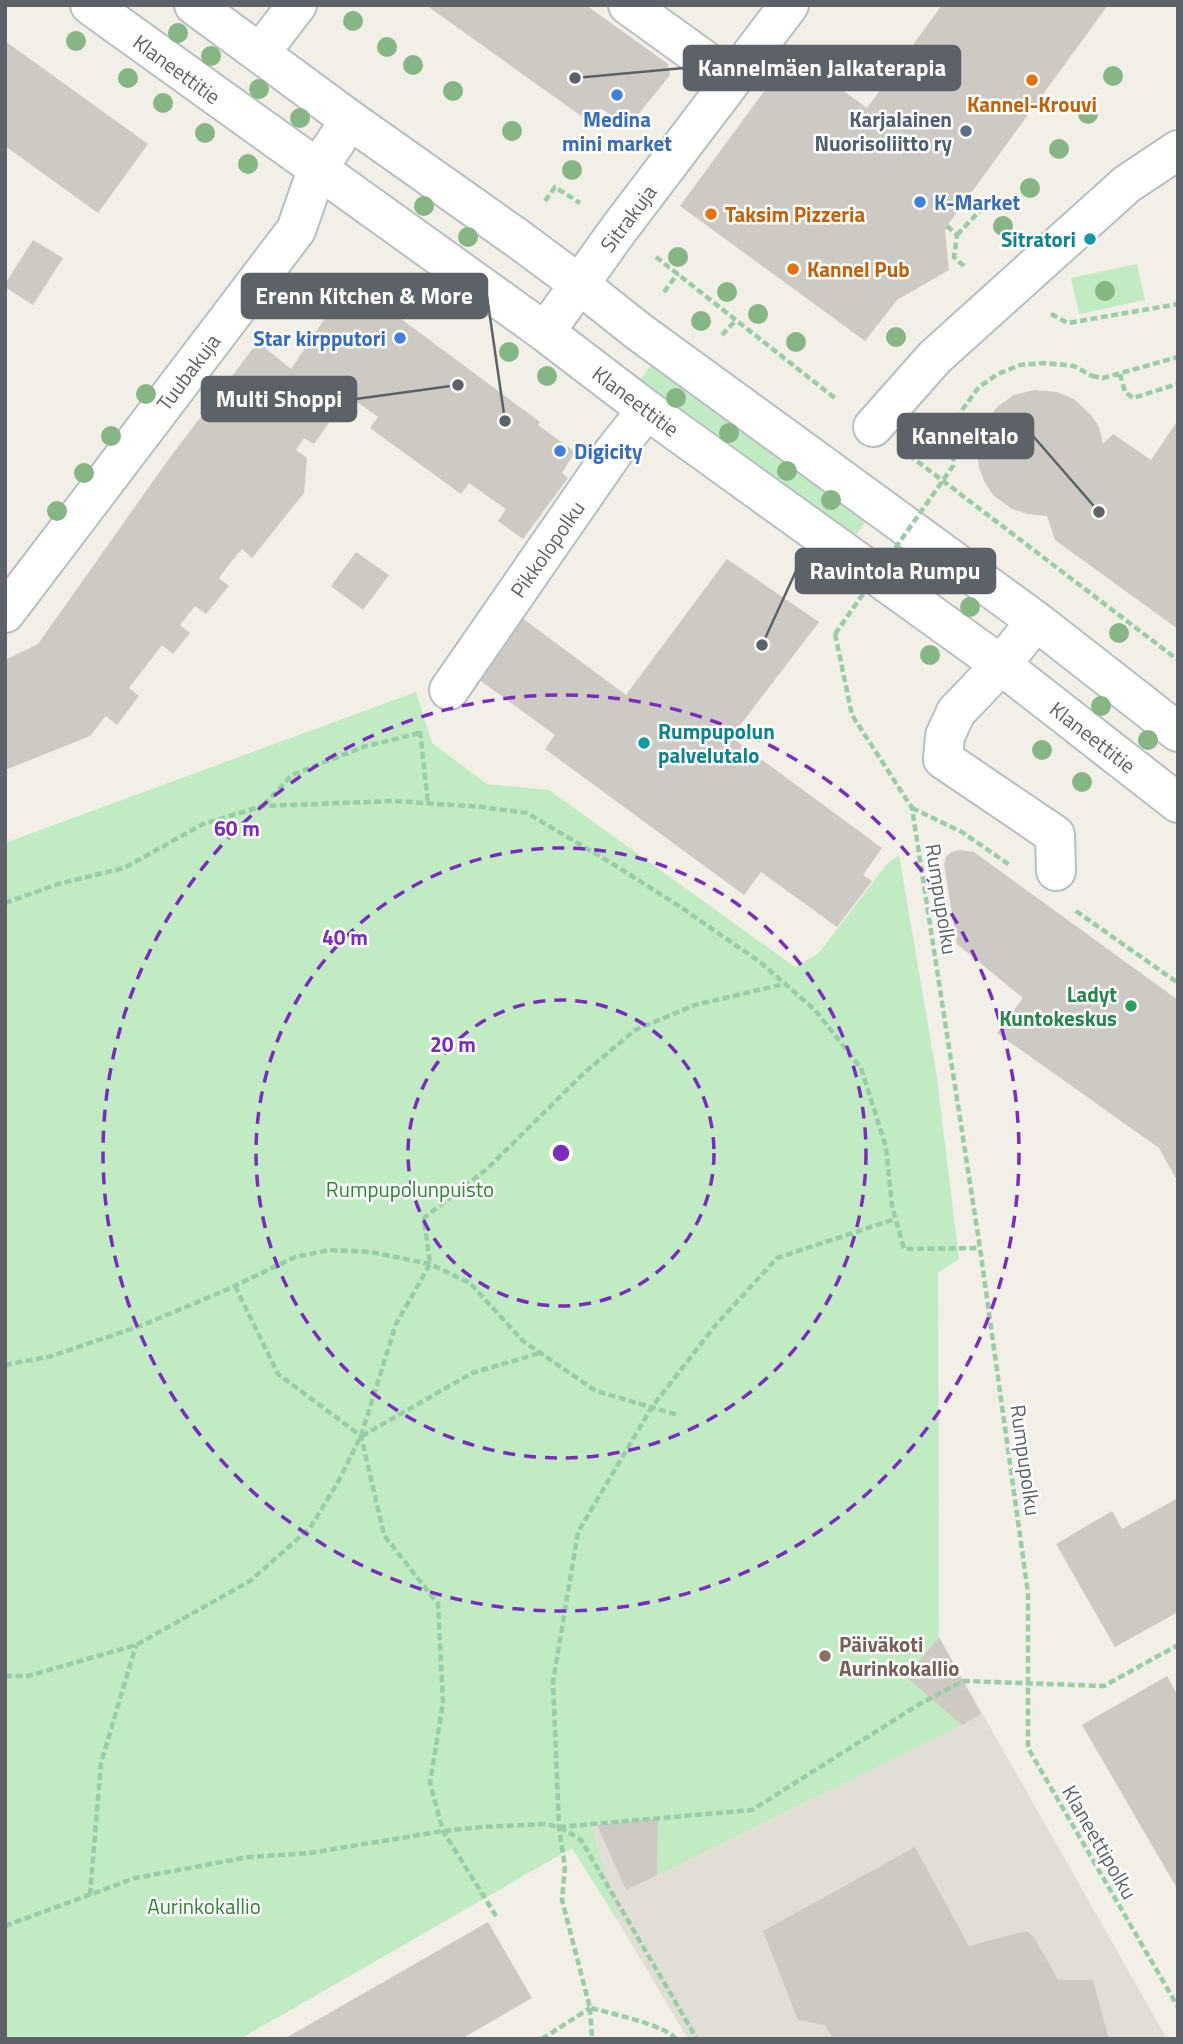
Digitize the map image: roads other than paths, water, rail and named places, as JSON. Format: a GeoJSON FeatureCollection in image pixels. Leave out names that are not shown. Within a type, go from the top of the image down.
{"type":"FeatureCollection","features":[{"type":"Feature","properties":{"kind":"street","name":"Klaneettitie"},"geometry":{"type":"LineString","coordinates":[[90,5],[545,332],[647,410],[1001,665],[1178,803]]}},
{"type":"Feature","properties":{"kind":"street"},"geometry":{"type":"LineString","coordinates":[[194,5],[579,284],[638,331],[1036,621],[1178,732]]}},
{"type":"Feature","properties":{"kind":"street"},"geometry":{"type":"LineString","coordinates":[[260,53],[297,5]]}},
{"type":"Feature","properties":{"kind":"street"},"geometry":{"type":"LineString","coordinates":[[628,5],[732,80]]}},
{"type":"Feature","properties":{"kind":"street","name":"Sitrakuja"},"geometry":{"type":"LineString","coordinates":[[545,332],[789,5]]}},
{"type":"Feature","properties":{"kind":"street","name":"Tuubakuja"},"geometry":{"type":"LineString","coordinates":[[5,612],[296,230],[317,170],[350,120]]}},
{"type":"Feature","properties":{"kind":"street"},"geometry":{"type":"LineString","coordinates":[[873,428],[935,357],[1006,292],[1127,184],[1178,150]]}},
{"type":"Feature","properties":{"kind":"street","name":"Pikkolopolku"},"geometry":{"type":"LineString","coordinates":[[449,690],[615,450],[647,410]]}},
{"type":"Feature","properties":{"kind":"street"},"geometry":{"type":"LineString","coordinates":[[1036,621],[1001,665],[956,712],[945,736],[943,759],[1055,835],[1056,871]]}},
{"type":"Feature","properties":{"kind":"place","name":"Kannelmäen Jalkaterapia"},"geometry":{"type":"Point","coordinates":[575,78]}},
{"type":"Feature","properties":{"kind":"place","name":"Kannel-Krouvi"},"geometry":{"type":"Point","coordinates":[1032,80]}},
{"type":"Feature","properties":{"kind":"place","name":"Medina mini market"},"geometry":{"type":"Point","coordinates":[617,95]}},
{"type":"Feature","properties":{"kind":"place","name":"Karjalainen Nuorisoliitto ry"},"geometry":{"type":"Point","coordinates":[966,131]}},
{"type":"Feature","properties":{"kind":"place","name":"K-Market"},"geometry":{"type":"Point","coordinates":[920,202]}},
{"type":"Feature","properties":{"kind":"place","name":"Taksim Pizzeria"},"geometry":{"type":"Point","coordinates":[711,214]}},
{"type":"Feature","properties":{"kind":"place","name":"Sitratori"},"geometry":{"type":"Point","coordinates":[1090,239]}},
{"type":"Feature","properties":{"kind":"place","name":"Kannel Pub"},"geometry":{"type":"Point","coordinates":[793,269]}},
{"type":"Feature","properties":{"kind":"place","name":"Star kirpputori"},"geometry":{"type":"Point","coordinates":[400,338]}},
{"type":"Feature","properties":{"kind":"place","name":"Multi Shoppi"},"geometry":{"type":"Point","coordinates":[458,385]}},
{"type":"Feature","properties":{"kind":"place","name":"Erenn Kitchen & More"},"geometry":{"type":"Point","coordinates":[505,421]}},
{"type":"Feature","properties":{"kind":"place","name":"Digicity"},"geometry":{"type":"Point","coordinates":[560,451]}},
{"type":"Feature","properties":{"kind":"place","name":"Kanneltalo"},"geometry":{"type":"Point","coordinates":[1099,512]}},
{"type":"Feature","properties":{"kind":"place","name":"Ravintola Rumpu"},"geometry":{"type":"Point","coordinates":[762,645]}},
{"type":"Feature","properties":{"kind":"place","name":"Rumpupolun palvelutalo"},"geometry":{"type":"Point","coordinates":[644,743]}},
{"type":"Feature","properties":{"kind":"place","name":"Ladyt Kuntokeskus"},"geometry":{"type":"Point","coordinates":[1131,1006]}},
{"type":"Feature","properties":{"kind":"place","name":"Päiväkoti Aurinkokallio"},"geometry":{"type":"Point","coordinates":[825,1656]}},
{"type":"Feature","properties":{"kind":"park label","name":"Rumpupolunpuisto"},"geometry":{"type":"Point","coordinates":[410,1189]}},
{"type":"Feature","properties":{"kind":"park label","name":"Aurinkokallio"},"geometry":{"type":"Point","coordinates":[204,1906]}}]}
